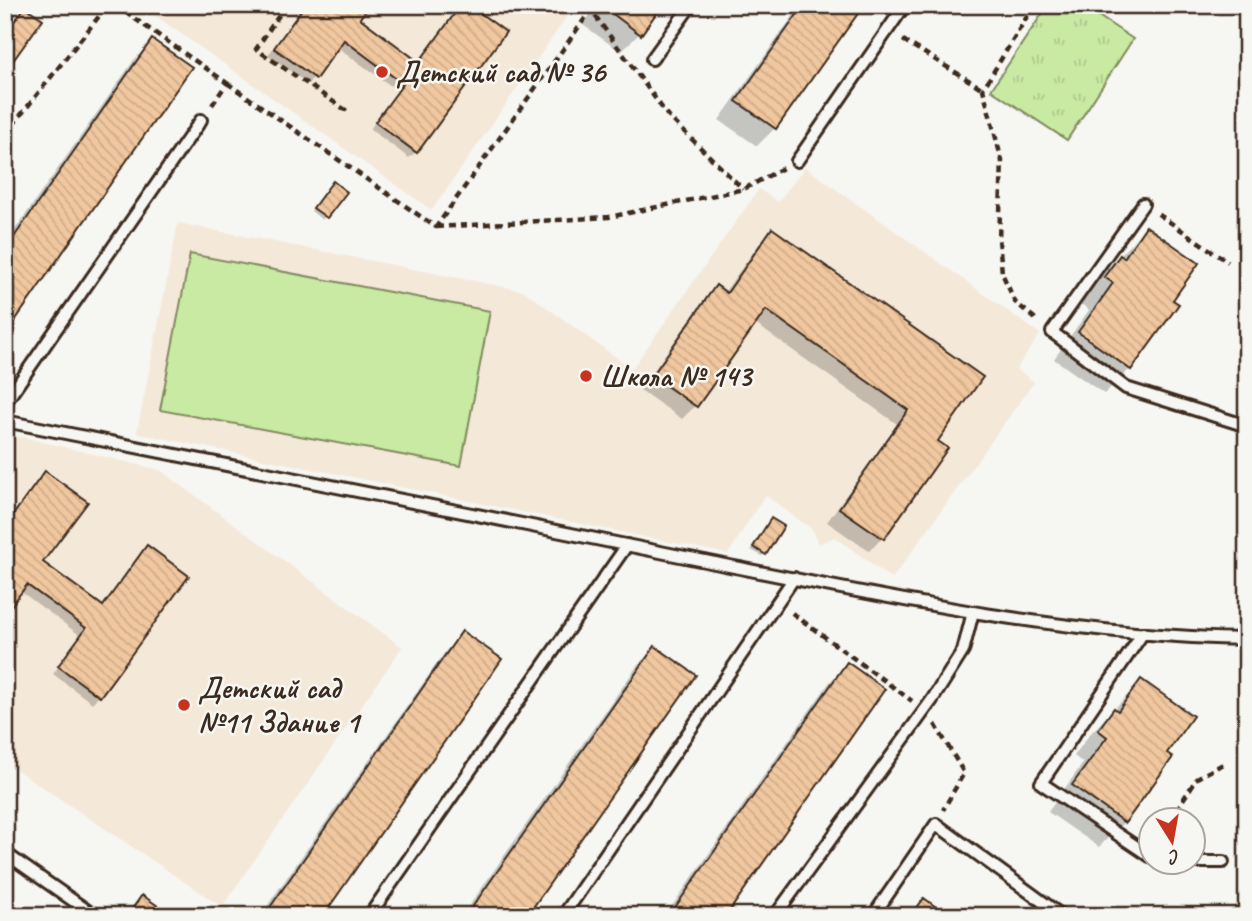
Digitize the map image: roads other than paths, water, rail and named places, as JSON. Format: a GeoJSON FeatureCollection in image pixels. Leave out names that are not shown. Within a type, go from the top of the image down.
{"type":"FeatureCollection","features":[{"type":"Feature","properties":{"kind":"lane"},"geometry":{"type":"LineString","coordinates":[[652,59],[691,5]]}},
{"type":"Feature","properties":{"kind":"lane"},"geometry":{"type":"LineString","coordinates":[[797,162],[905,5]]}},
{"type":"Feature","properties":{"kind":"lane"},"geometry":{"type":"LineString","coordinates":[[5,403],[201,120]]}},
{"type":"Feature","properties":{"kind":"lane"},"geometry":{"type":"LineString","coordinates":[[1143,204],[1052,331],[1126,388],[1247,426]]}},
{"type":"Feature","properties":{"kind":"lane"},"geometry":{"type":"LineString","coordinates":[[5,421],[973,612],[1143,633],[1247,639]]}},
{"type":"Feature","properties":{"kind":"lane"},"geometry":{"type":"LineString","coordinates":[[369,916],[627,545]]}},
{"type":"Feature","properties":{"kind":"lane"},"geometry":{"type":"LineString","coordinates":[[563,916],[794,578]]}},
{"type":"Feature","properties":{"kind":"lane"},"geometry":{"type":"LineString","coordinates":[[775,916],[925,710],[963,651],[973,612]]}},
{"type":"Feature","properties":{"kind":"lane"},"geometry":{"type":"LineString","coordinates":[[1136,847],[1041,783],[1143,633]]}},
{"type":"Feature","properties":{"kind":"lane"},"geometry":{"type":"LineString","coordinates":[[873,916],[936,824],[1062,916]]}},
{"type":"Feature","properties":{"kind":"lane"},"geometry":{"type":"LineString","coordinates":[[5,853],[95,916]]}},
{"type":"Feature","properties":{"kind":"lane"},"geometry":{"type":"LineString","coordinates":[[1206,862],[1223,862]]}},
{"type":"Feature","properties":{"kind":"place","name":"Детский сад № 36"},"geometry":{"type":"Point","coordinates":[382,72]}},
{"type":"Feature","properties":{"kind":"place","name":"Школа № 143"},"geometry":{"type":"Point","coordinates":[586,376]}},
{"type":"Feature","properties":{"kind":"place","name":"Детский сад №11 Здание 1"},"geometry":{"type":"Point","coordinates":[184,705]}}]}
